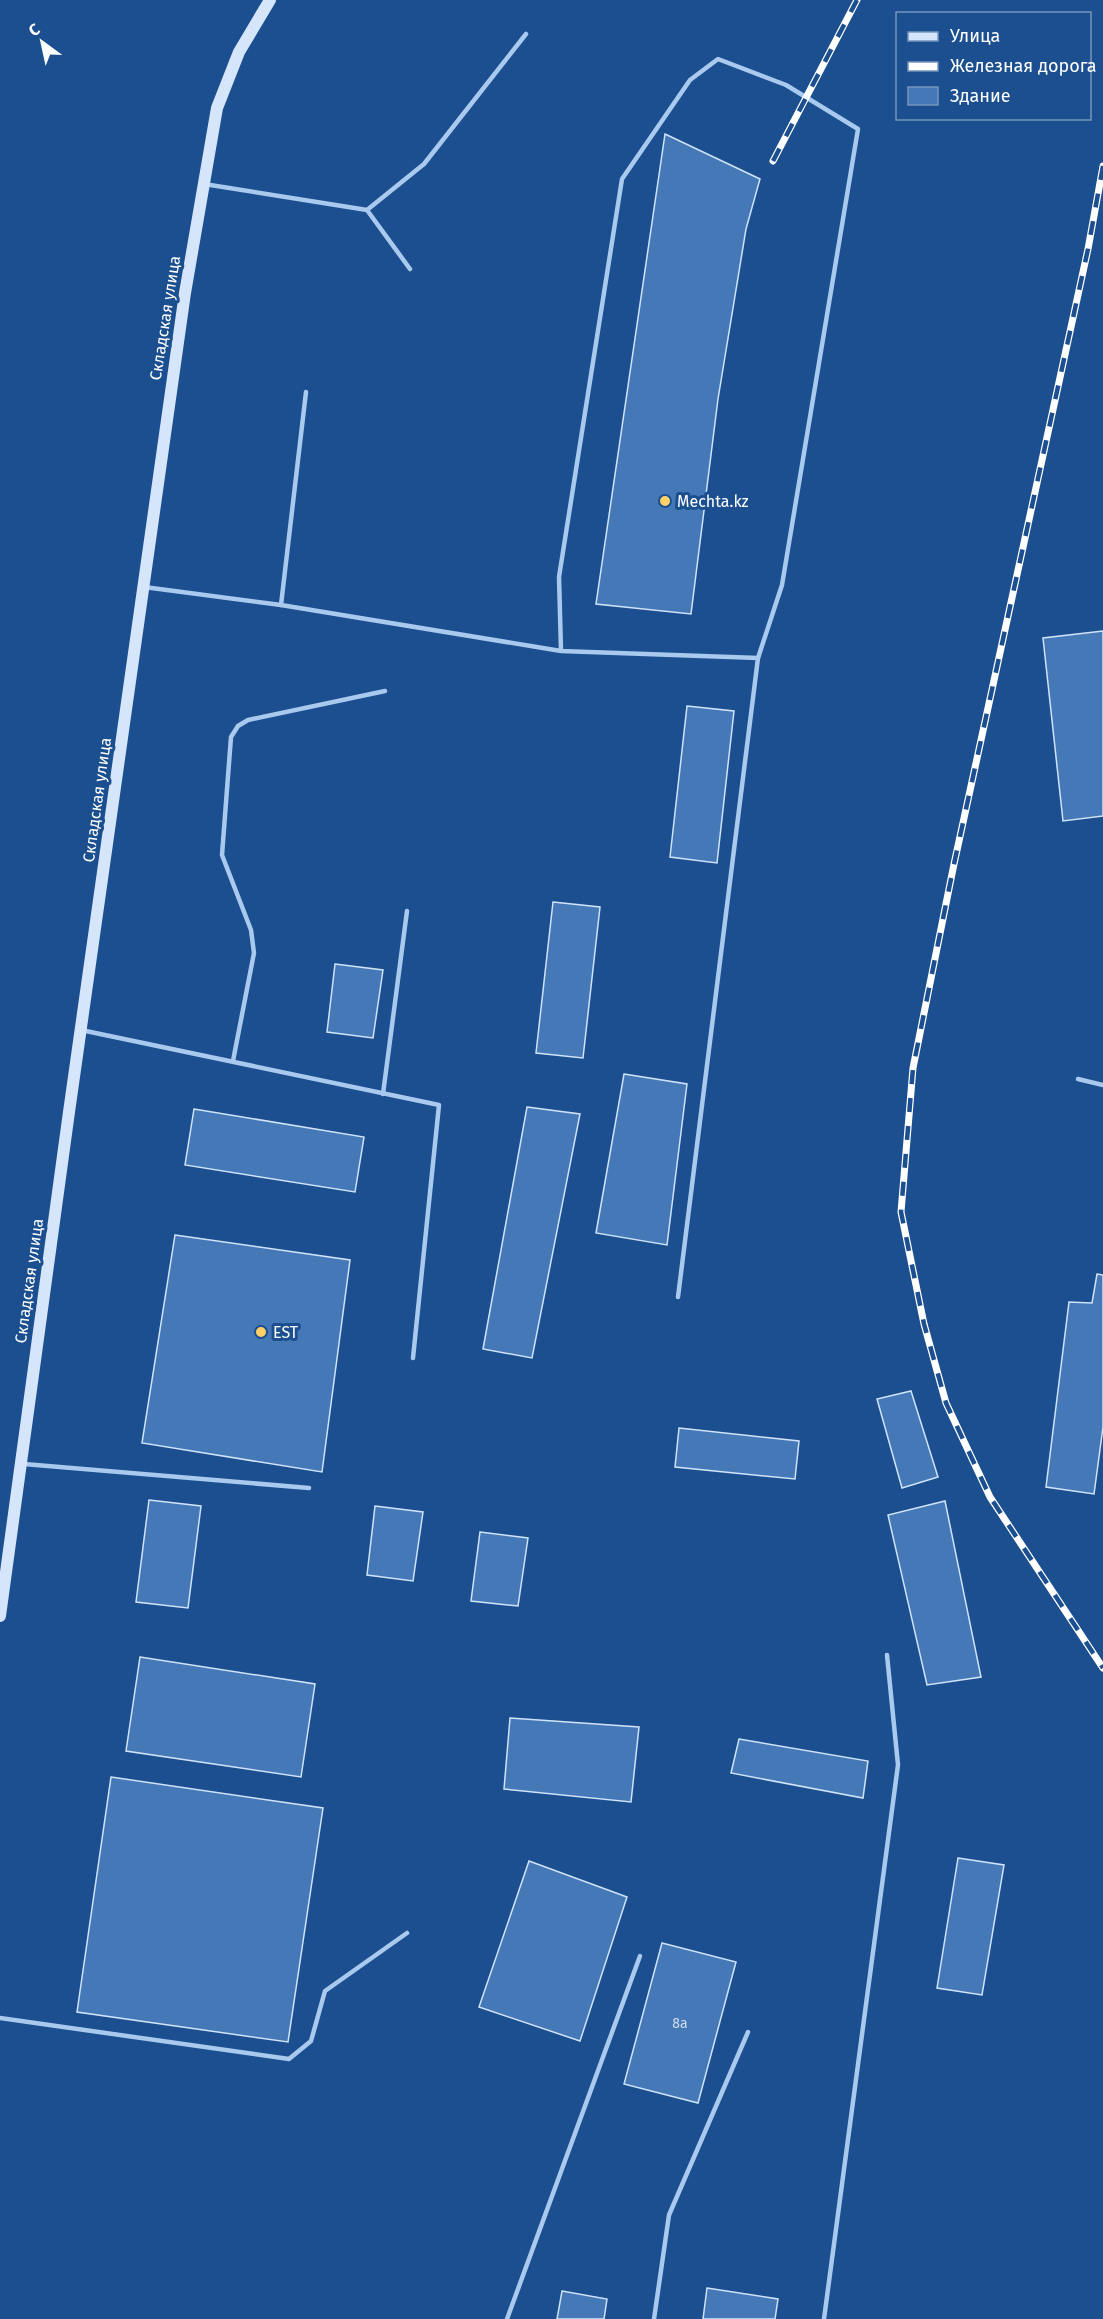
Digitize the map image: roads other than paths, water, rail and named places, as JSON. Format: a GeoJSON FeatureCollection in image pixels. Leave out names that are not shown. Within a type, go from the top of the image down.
{"type":"FeatureCollection","features":[{"type":"Feature","properties":{"kind":"main road","name":"Складская улица"},"geometry":{"type":"LineString","coordinates":[[0,1616],[185,293],[217,108],[238,52],[270,0]]}},
{"type":"Feature","properties":{"kind":"lane"},"geometry":{"type":"LineString","coordinates":[[367,210],[423,164],[526,34]]}},
{"type":"Feature","properties":{"kind":"lane"},"geometry":{"type":"LineString","coordinates":[[561,651],[559,577],[622,179],[690,80],[717,58],[786,85],[858,129],[782,585],[758,658],[678,1298]]}},
{"type":"Feature","properties":{"kind":"lane"},"geometry":{"type":"LineString","coordinates":[[204,184],[367,210],[410,269]]}},
{"type":"Feature","properties":{"kind":"lane"},"geometry":{"type":"LineString","coordinates":[[281,605],[306,392]]}},
{"type":"Feature","properties":{"kind":"lane"},"geometry":{"type":"LineString","coordinates":[[144,587],[281,605],[561,651],[758,658]]}},
{"type":"Feature","properties":{"kind":"lane"},"geometry":{"type":"LineString","coordinates":[[233,1061],[254,953],[252,930],[222,855],[231,737],[238,726],[248,720],[385,691]]}},
{"type":"Feature","properties":{"kind":"lane"},"geometry":{"type":"LineString","coordinates":[[383,1094],[407,911]]}},
{"type":"Feature","properties":{"kind":"lane"},"geometry":{"type":"LineString","coordinates":[[81,1030],[439,1105],[413,1358]]}},
{"type":"Feature","properties":{"kind":"lane"},"geometry":{"type":"LineString","coordinates":[[1078,1079],[1103,1085]]}},
{"type":"Feature","properties":{"kind":"lane"},"geometry":{"type":"LineString","coordinates":[[21,1464],[309,1488]]}},
{"type":"Feature","properties":{"kind":"lane"},"geometry":{"type":"LineString","coordinates":[[824,2319],[898,1765],[887,1655]]}},
{"type":"Feature","properties":{"kind":"lane"},"geometry":{"type":"LineString","coordinates":[[0,2018],[289,2059],[311,2041],[325,1991],[406,1933]]}},
{"type":"Feature","properties":{"kind":"lane"},"geometry":{"type":"LineString","coordinates":[[507,2319],[640,1956]]}},
{"type":"Feature","properties":{"kind":"lane"},"geometry":{"type":"LineString","coordinates":[[654,2319],[669,2215],[748,2032]]}},
{"type":"Feature","properties":{"kind":"railway"},"geometry":{"type":"LineString","coordinates":[[773,161],[857,0]]}},
{"type":"Feature","properties":{"kind":"railway"},"geometry":{"type":"LineString","coordinates":[[1103,166],[1088,249],[954,864],[913,1068],[901,1212],[924,1324],[946,1403],[990,1497],[1103,1668]]}},
{"type":"Feature","properties":{"kind":"place","name":"Mechta.kz"},"geometry":{"type":"Point","coordinates":[665,501]}},
{"type":"Feature","properties":{"kind":"place","name":"EST"},"geometry":{"type":"Point","coordinates":[261,1332]}}]}
